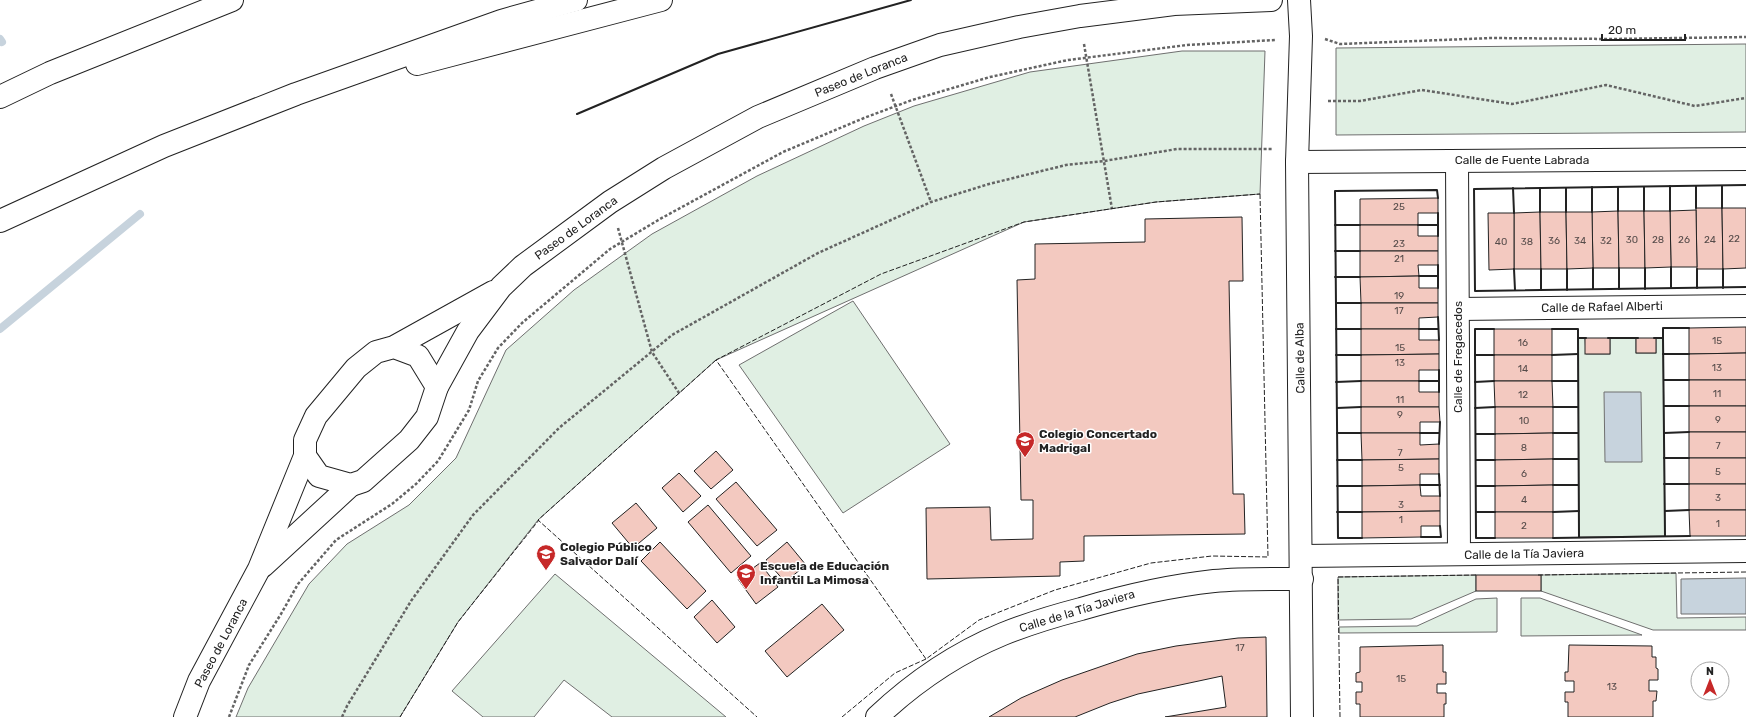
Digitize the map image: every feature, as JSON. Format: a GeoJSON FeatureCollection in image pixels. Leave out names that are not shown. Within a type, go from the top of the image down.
{"type":"FeatureCollection","features":[{"type":"Feature","properties":{"kind":"main road"},"geometry":{"type":"LineString","coordinates":[[0,97],[50,73],[232,0]]}},
{"type":"Feature","properties":{"kind":"main road"},"geometry":{"type":"LineString","coordinates":[[0,221],[164,146],[296,94],[501,21],[576,0]]}},
{"type":"Feature","properties":{"kind":"main road"},"geometry":{"type":"LineString","coordinates":[[296,94],[492,45],[661,0]]}},
{"type":"Feature","properties":{"kind":"main road","name":"Paseo de Loranca"},"geometry":{"type":"LineString","coordinates":[[437,387],[468,331],[501,287],[523,266],[610,202],[664,168],[758,117],[875,68],[940,45],[1019,27],[1080,16],[1174,4],[1271,0]]}},
{"type":"Feature","properties":{"kind":"main road","name":"Calle de Alba"},"geometry":{"type":"LineString","coordinates":[[1300,0],[1298,155],[1302,717]]}},
{"type":"Feature","properties":{"kind":"main road","name":"Calle de Fuente Labrada"},"geometry":{"type":"LineString","coordinates":[[1298,155],[1457,161],[1746,159]]}},
{"type":"Feature","properties":{"kind":"main road","name":"Calle de Fregacedos"},"geometry":{"type":"LineString","coordinates":[[1457,161],[1459,554]]}},
{"type":"Feature","properties":{"kind":"main road","name":"Paseo de Loranca"},"geometry":{"type":"LineString","coordinates":[[394,347],[501,287]]}},
{"type":"Feature","properties":{"kind":"main road","name":"Calle de Rafael Alberti"},"geometry":{"type":"LineString","coordinates":[[1458,309],[1746,306]]}},
{"type":"Feature","properties":{"kind":"main road"},"geometry":{"type":"LineString","coordinates":[[394,347],[418,356],[437,387],[427,417],[409,440],[363,481],[351,485],[319,476],[306,456],[306,440],[316,416],[356,368],[376,352],[394,347]]}},
{"type":"Feature","properties":{"kind":"main road","name":"Paseo de Loranca"},"geometry":{"type":"LineString","coordinates":[[185,717],[199,682],[259,569],[306,456]]}},
{"type":"Feature","properties":{"kind":"main road","name":"Paseo de Loranca"},"geometry":{"type":"LineString","coordinates":[[259,569],[351,485]]}},
{"type":"Feature","properties":{"kind":"main road","name":"Calle de la Tía Javiera"},"geometry":{"type":"LineString","coordinates":[[1302,556],[1746,551]]}},
{"type":"Feature","properties":{"kind":"main road","name":"Calle de la Tía Javiera"},"geometry":{"type":"LineString","coordinates":[[877,717],[902,693],[967,652],[1002,635],[1036,622],[1123,596],[1165,587],[1215,581],[1302,579]]}},
{"type":"Feature","properties":{"kind":"path"},"geometry":{"type":"LineString","coordinates":[[229,717],[249,665],[298,584],[336,540],[392,504],[416,484],[438,462],[469,410],[478,381],[498,348],[522,323],[610,249],[660,218],[783,152],[896,106],[990,77],[1085,57],[1187,45],[1268,41],[1300,36],[1318,37],[1340,44],[1492,38],[1612,39],[1746,37]]}},
{"type":"Feature","properties":{"kind":"path"},"geometry":{"type":"LineString","coordinates":[[1084,44],[1112,209]]}},
{"type":"Feature","properties":{"kind":"path"},"geometry":{"type":"LineString","coordinates":[[1328,101],[1360,101],[1422,90],[1512,104],[1606,85],[1695,106],[1746,98]]}},
{"type":"Feature","properties":{"kind":"path"},"geometry":{"type":"LineString","coordinates":[[891,94],[931,202]]}},
{"type":"Feature","properties":{"kind":"path"},"geometry":{"type":"LineString","coordinates":[[342,717],[347,706],[411,601],[473,515],[559,428],[672,335],[818,253],[931,202],[989,184],[1059,167],[1177,149],[1298,155]]}},
{"type":"Feature","properties":{"kind":"path"},"geometry":{"type":"LineString","coordinates":[[610,202],[652,352],[679,393]]}},
{"type":"Feature","properties":{"kind":"green space"},"geometry":{"type":"Polygon","coordinates":[[[1746,44],[1746,132],[1336,135],[1336,48],[1746,44]]]}},
{"type":"Feature","properties":{"kind":"green space"},"geometry":{"type":"Polygon","coordinates":[[[1182,51],[1265,51],[1260,194],[1156,202],[1024,222],[716,360],[538,520],[458,622],[400,717],[236,717],[248,688],[309,584],[347,544],[409,505],[456,458],[506,350],[574,290],[652,234],[757,176],[864,126],[914,106],[1030,72],[1182,51]]]}},
{"type":"Feature","properties":{"kind":"green space"},"geometry":{"type":"Polygon","coordinates":[[[853,301],[950,444],[843,513],[739,365],[853,301]]]}},
{"type":"Feature","properties":{"kind":"green space"},"geometry":{"type":"Polygon","coordinates":[[[1578,338],[1585,338],[1586,354],[1610,354],[1610,338],[1636,338],[1636,353],[1656,353],[1656,338],[1663,338],[1665,536],[1579,537],[1578,338]]]}},
{"type":"Feature","properties":{"kind":"green space"},"geometry":{"type":"Polygon","coordinates":[[[1676,573],[1677,618],[1746,617],[1746,630],[1653,630],[1541,591],[1541,575],[1676,573]]]}},
{"type":"Feature","properties":{"kind":"green space"},"geometry":{"type":"Polygon","coordinates":[[[555,574],[726,717],[612,717],[564,680],[534,717],[483,717],[452,691],[555,574]]]}},
{"type":"Feature","properties":{"kind":"green space"},"geometry":{"type":"Polygon","coordinates":[[[1476,575],[1476,591],[1411,619],[1338,620],[1338,577],[1476,575]]]}},
{"type":"Feature","properties":{"kind":"green space"},"geometry":{"type":"Polygon","coordinates":[[[1497,598],[1497,632],[1339,633],[1339,627],[1417,626],[1476,599],[1497,598]]]}},
{"type":"Feature","properties":{"kind":"green space"},"geometry":{"type":"Polygon","coordinates":[[[1521,598],[1540,598],[1642,635],[1521,636],[1521,598]]]}},
{"type":"Feature","properties":{"kind":"shaded area"},"geometry":{"type":"Polygon","coordinates":[[[1604,392],[1641,392],[1642,462],[1605,462],[1604,392]]]}},
{"type":"Feature","properties":{"kind":"shaded area"},"geometry":{"type":"Polygon","coordinates":[[[1746,578],[1746,614],[1681,614],[1681,579],[1746,578]]]}},
{"type":"Feature","properties":{"kind":"building"},"geometry":{"type":"Polygon","coordinates":[[[1438,198],[1438,213],[1418,213],[1418,225],[1360,225],[1360,199],[1438,198]]]}},
{"type":"Feature","properties":{"kind":"building"},"geometry":{"type":"Polygon","coordinates":[[[1696,208],[1722,208],[1723,269],[1697,269],[1696,208]]]}},
{"type":"Feature","properties":{"kind":"building"},"geometry":{"type":"Polygon","coordinates":[[[1722,208],[1746,208],[1746,268],[1723,269],[1722,208]]]}},
{"type":"Feature","properties":{"kind":"building"},"geometry":{"type":"Polygon","coordinates":[[[1696,210],[1697,267],[1671,267],[1670,211],[1696,210]]]}},
{"type":"Feature","properties":{"kind":"building"},"geometry":{"type":"Polygon","coordinates":[[[1618,211],[1619,268],[1593,268],[1592,212],[1618,211]]]}},
{"type":"Feature","properties":{"kind":"building"},"geometry":{"type":"Polygon","coordinates":[[[1618,211],[1644,211],[1645,268],[1619,268],[1618,211]]]}},
{"type":"Feature","properties":{"kind":"building"},"geometry":{"type":"Polygon","coordinates":[[[1644,211],[1670,211],[1671,267],[1645,268],[1644,211]]]}},
{"type":"Feature","properties":{"kind":"building"},"geometry":{"type":"Polygon","coordinates":[[[1540,212],[1541,269],[1514,269],[1514,213],[1540,212]]]}},
{"type":"Feature","properties":{"kind":"building"},"geometry":{"type":"Polygon","coordinates":[[[1540,212],[1566,212],[1567,269],[1541,269],[1540,212]]]}},
{"type":"Feature","properties":{"kind":"building"},"geometry":{"type":"Polygon","coordinates":[[[1566,212],[1592,212],[1593,268],[1567,269],[1566,212]]]}},
{"type":"Feature","properties":{"kind":"building"},"geometry":{"type":"Polygon","coordinates":[[[1488,213],[1514,213],[1514,269],[1489,270],[1488,213]]]}},
{"type":"Feature","properties":{"kind":"building"},"geometry":{"type":"Polygon","coordinates":[[[1242,217],[1243,281],[1229,281],[1233,494],[1244,494],[1245,534],[1084,536],[1084,561],[1060,562],[1060,576],[927,579],[926,508],[990,507],[991,540],[1033,539],[1033,500],[1021,500],[1017,280],[1035,279],[1035,244],[1145,242],[1145,219],[1242,217]]]}},
{"type":"Feature","properties":{"kind":"building"},"geometry":{"type":"Polygon","coordinates":[[[1360,225],[1418,225],[1418,236],[1438,236],[1438,251],[1360,251],[1360,225]]]}},
{"type":"Feature","properties":{"kind":"building"},"geometry":{"type":"Polygon","coordinates":[[[1360,251],[1438,251],[1438,265],[1418,265],[1419,276],[1360,277],[1360,251]]]}},
{"type":"Feature","properties":{"kind":"building"},"geometry":{"type":"Polygon","coordinates":[[[1419,276],[1419,288],[1438,288],[1438,303],[1361,303],[1360,277],[1419,276]]]}},
{"type":"Feature","properties":{"kind":"building"},"geometry":{"type":"Polygon","coordinates":[[[1361,303],[1438,303],[1438,317],[1419,318],[1419,329],[1361,329],[1361,303]]]}},
{"type":"Feature","properties":{"kind":"building"},"geometry":{"type":"Polygon","coordinates":[[[1746,327],[1746,353],[1689,354],[1689,328],[1746,327]]]}},
{"type":"Feature","properties":{"kind":"building"},"geometry":{"type":"Polygon","coordinates":[[[1361,329],[1419,329],[1419,340],[1439,340],[1439,354],[1361,355],[1361,329]]]}},
{"type":"Feature","properties":{"kind":"building"},"geometry":{"type":"Polygon","coordinates":[[[1494,329],[1552,329],[1552,355],[1494,355],[1494,329]]]}},
{"type":"Feature","properties":{"kind":"building"},"geometry":{"type":"Polygon","coordinates":[[[1585,338],[1610,338],[1610,354],[1585,354],[1585,338]]]}},
{"type":"Feature","properties":{"kind":"building"},"geometry":{"type":"Polygon","coordinates":[[[1636,338],[1656,338],[1656,353],[1636,353],[1636,338]]]}},
{"type":"Feature","properties":{"kind":"building"},"geometry":{"type":"Polygon","coordinates":[[[1746,353],[1746,380],[1689,380],[1689,354],[1746,353]]]}},
{"type":"Feature","properties":{"kind":"building"},"geometry":{"type":"Polygon","coordinates":[[[1439,354],[1439,370],[1419,370],[1419,381],[1361,381],[1361,355],[1439,354]]]}},
{"type":"Feature","properties":{"kind":"building"},"geometry":{"type":"Polygon","coordinates":[[[1494,355],[1552,355],[1552,381],[1494,381],[1494,355]]]}},
{"type":"Feature","properties":{"kind":"building"},"geometry":{"type":"Polygon","coordinates":[[[1689,380],[1746,380],[1746,406],[1689,406],[1689,380]]]}},
{"type":"Feature","properties":{"kind":"building"},"geometry":{"type":"Polygon","coordinates":[[[1361,381],[1419,381],[1419,392],[1439,392],[1439,407],[1361,407],[1361,381]]]}},
{"type":"Feature","properties":{"kind":"building"},"geometry":{"type":"Polygon","coordinates":[[[1494,381],[1552,381],[1553,407],[1495,407],[1494,381]]]}},
{"type":"Feature","properties":{"kind":"building"},"geometry":{"type":"Polygon","coordinates":[[[1689,406],[1746,406],[1746,432],[1689,432],[1689,406]]]}},
{"type":"Feature","properties":{"kind":"building"},"geometry":{"type":"Polygon","coordinates":[[[1361,407],[1439,407],[1440,422],[1420,422],[1420,433],[1361,433],[1361,407]]]}},
{"type":"Feature","properties":{"kind":"building"},"geometry":{"type":"Polygon","coordinates":[[[1495,407],[1553,407],[1553,433],[1495,434],[1495,407]]]}},
{"type":"Feature","properties":{"kind":"building"},"geometry":{"type":"Polygon","coordinates":[[[1689,432],[1746,432],[1746,458],[1689,458],[1689,432]]]}},
{"type":"Feature","properties":{"kind":"building"},"geometry":{"type":"Polygon","coordinates":[[[1361,433],[1420,433],[1420,445],[1439,444],[1439,459],[1362,460],[1361,433]]]}},
{"type":"Feature","properties":{"kind":"building"},"geometry":{"type":"Polygon","coordinates":[[[1553,433],[1553,459],[1495,460],[1495,434],[1553,433]]]}},
{"type":"Feature","properties":{"kind":"building"},"geometry":{"type":"Polygon","coordinates":[[[716,451],[733,470],[711,489],[694,471],[716,451]]]}},
{"type":"Feature","properties":{"kind":"building"},"geometry":{"type":"Polygon","coordinates":[[[1689,458],[1746,458],[1746,484],[1689,484],[1689,458]]]}},
{"type":"Feature","properties":{"kind":"building"},"geometry":{"type":"Polygon","coordinates":[[[1439,459],[1439,474],[1420,474],[1420,485],[1362,486],[1362,460],[1439,459]]]}},
{"type":"Feature","properties":{"kind":"building"},"geometry":{"type":"Polygon","coordinates":[[[1553,459],[1553,485],[1495,486],[1495,460],[1553,459]]]}},
{"type":"Feature","properties":{"kind":"building"},"geometry":{"type":"Polygon","coordinates":[[[679,473],[701,496],[683,512],[662,488],[679,473]]]}},
{"type":"Feature","properties":{"kind":"building"},"geometry":{"type":"Polygon","coordinates":[[[736,482],[777,530],[757,546],[716,499],[736,482]]]}},
{"type":"Feature","properties":{"kind":"building"},"geometry":{"type":"Polygon","coordinates":[[[1689,484],[1746,484],[1746,510],[1689,510],[1689,484]]]}},
{"type":"Feature","properties":{"kind":"building"},"geometry":{"type":"Polygon","coordinates":[[[1420,485],[1421,496],[1440,496],[1440,511],[1362,512],[1362,486],[1420,485]]]}},
{"type":"Feature","properties":{"kind":"building"},"geometry":{"type":"Polygon","coordinates":[[[1553,485],[1553,512],[1495,512],[1495,486],[1553,485]]]}},
{"type":"Feature","properties":{"kind":"building"},"geometry":{"type":"Polygon","coordinates":[[[636,503],[657,528],[633,548],[612,523],[636,503]]]}},
{"type":"Feature","properties":{"kind":"building"},"geometry":{"type":"Polygon","coordinates":[[[708,505],[751,556],[731,573],[688,522],[708,505]]]}},
{"type":"Feature","properties":{"kind":"building"},"geometry":{"type":"Polygon","coordinates":[[[1689,510],[1746,510],[1746,536],[1690,536],[1689,510]]]}},
{"type":"Feature","properties":{"kind":"building"},"geometry":{"type":"Polygon","coordinates":[[[1440,511],[1440,526],[1421,526],[1421,537],[1362,538],[1362,512],[1440,511]]]}},
{"type":"Feature","properties":{"kind":"building"},"geometry":{"type":"Polygon","coordinates":[[[1495,512],[1553,512],[1553,538],[1495,538],[1495,512]]]}},
{"type":"Feature","properties":{"kind":"building"},"geometry":{"type":"Polygon","coordinates":[[[660,542],[706,591],[687,609],[641,561],[660,542]]]}},
{"type":"Feature","properties":{"kind":"building"},"geometry":{"type":"Polygon","coordinates":[[[787,542],[806,565],[785,582],[766,560],[787,542]]]}},
{"type":"Feature","properties":{"kind":"building"},"geometry":{"type":"Polygon","coordinates":[[[760,563],[778,587],[756,604],[738,579],[760,563]]]}},
{"type":"Feature","properties":{"kind":"building"},"geometry":{"type":"Polygon","coordinates":[[[1476,575],[1541,575],[1541,591],[1476,591],[1476,575]]]}},
{"type":"Feature","properties":{"kind":"building"},"geometry":{"type":"Polygon","coordinates":[[[712,600],[735,627],[717,643],[694,617],[712,600]]]}},
{"type":"Feature","properties":{"kind":"building"},"geometry":{"type":"Polygon","coordinates":[[[822,604],[844,630],[787,677],[765,651],[822,604]]]}},
{"type":"Feature","properties":{"kind":"building"},"geometry":{"type":"Polygon","coordinates":[[[1266,637],[1267,717],[1165,717],[1226,707],[1222,676],[1138,694],[1075,717],[989,717],[1021,698],[1062,680],[1137,654],[1176,646],[1238,638],[1266,637]]]}},
{"type":"Feature","properties":{"kind":"building"},"geometry":{"type":"Polygon","coordinates":[[[1443,645],[1443,672],[1446,672],[1446,684],[1437,684],[1437,693],[1446,693],[1444,717],[1360,717],[1360,704],[1356,704],[1356,692],[1362,692],[1362,682],[1356,682],[1356,673],[1360,672],[1360,647],[1443,645]]]}},
{"type":"Feature","properties":{"kind":"building"},"geometry":{"type":"Polygon","coordinates":[[[1569,645],[1652,646],[1652,657],[1656,657],[1656,668],[1658,669],[1658,680],[1649,680],[1649,691],[1657,691],[1656,701],[1653,701],[1653,717],[1568,717],[1568,702],[1565,702],[1565,692],[1574,692],[1574,681],[1565,681],[1565,672],[1568,672],[1569,645]]]}},
{"type":"Feature","properties":{"kind":"waterway"},"geometry":{"type":"LineString","coordinates":[[0,329],[140,214]]}},
{"type":"Feature","properties":{"kind":"fence"},"geometry":{"type":"LineString","coordinates":[[1260,194],[1268,557],[1212,556],[1151,563],[1055,590],[979,620],[926,659],[716,360],[881,274],[1024,222],[1156,202],[1260,194]]}},
{"type":"Feature","properties":{"kind":"fence"},"geometry":{"type":"LineString","coordinates":[[716,360],[538,520],[757,717]]}},
{"type":"Feature","properties":{"kind":"fence"},"geometry":{"type":"LineString","coordinates":[[400,717],[458,622],[539,520]]}},
{"type":"Feature","properties":{"kind":"fence"},"geometry":{"type":"LineString","coordinates":[[1538,575],[1746,572]]}},
{"type":"Feature","properties":{"kind":"fence"},"geometry":{"type":"LineString","coordinates":[[1340,717],[1338,577],[1478,575]]}},
{"type":"Feature","properties":{"kind":"fence"},"geometry":{"type":"LineString","coordinates":[[842,717],[895,673],[926,659],[925,658]]}},
{"type":"Feature","properties":{"kind":"wall"},"geometry":{"type":"LineString","coordinates":[[577,114],[718,54],[911,0]]}},
{"type":"Feature","properties":{"kind":"wall"},"geometry":{"type":"LineString","coordinates":[[1746,185],[1474,189],[1475,291],[1746,287]]}},
{"type":"Feature","properties":{"kind":"wall"},"geometry":{"type":"LineString","coordinates":[[1670,186],[1670,211]]}},
{"type":"Feature","properties":{"kind":"wall"},"geometry":{"type":"LineString","coordinates":[[1696,186],[1696,208]]}},
{"type":"Feature","properties":{"kind":"wall"},"geometry":{"type":"LineString","coordinates":[[1722,186],[1722,208]]}},
{"type":"Feature","properties":{"kind":"wall"},"geometry":{"type":"LineString","coordinates":[[1592,187],[1592,212]]}},
{"type":"Feature","properties":{"kind":"wall"},"geometry":{"type":"LineString","coordinates":[[1618,187],[1618,211]]}},
{"type":"Feature","properties":{"kind":"wall"},"geometry":{"type":"LineString","coordinates":[[1644,187],[1644,211]]}},
{"type":"Feature","properties":{"kind":"wall"},"geometry":{"type":"LineString","coordinates":[[1513,188],[1514,213]]}},
{"type":"Feature","properties":{"kind":"wall"},"geometry":{"type":"LineString","coordinates":[[1540,188],[1540,212]]}},
{"type":"Feature","properties":{"kind":"wall"},"geometry":{"type":"LineString","coordinates":[[1566,188],[1566,212]]}},
{"type":"Feature","properties":{"kind":"wall"},"geometry":{"type":"LineString","coordinates":[[1362,538],[1338,538],[1335,191],[1437,190],[1438,198]]}},
{"type":"Feature","properties":{"kind":"wall"},"geometry":{"type":"LineString","coordinates":[[1438,213],[1438,236]]}},
{"type":"Feature","properties":{"kind":"wall"},"geometry":{"type":"LineString","coordinates":[[1335,225],[1360,225]]}},
{"type":"Feature","properties":{"kind":"wall"},"geometry":{"type":"LineString","coordinates":[[1418,225],[1438,225]]}},
{"type":"Feature","properties":{"kind":"wall"},"geometry":{"type":"LineString","coordinates":[[1335,251],[1360,251]]}},
{"type":"Feature","properties":{"kind":"wall"},"geometry":{"type":"LineString","coordinates":[[1438,265],[1438,288]]}},
{"type":"Feature","properties":{"kind":"wall"},"geometry":{"type":"LineString","coordinates":[[1671,267],[1671,288]]}},
{"type":"Feature","properties":{"kind":"wall"},"geometry":{"type":"LineString","coordinates":[[1593,268],[1593,289]]}},
{"type":"Feature","properties":{"kind":"wall"},"geometry":{"type":"LineString","coordinates":[[1619,268],[1619,289]]}},
{"type":"Feature","properties":{"kind":"wall"},"geometry":{"type":"LineString","coordinates":[[1645,268],[1645,289]]}},
{"type":"Feature","properties":{"kind":"wall"},"geometry":{"type":"LineString","coordinates":[[1514,269],[1515,290]]}},
{"type":"Feature","properties":{"kind":"wall"},"geometry":{"type":"LineString","coordinates":[[1541,269],[1541,290]]}},
{"type":"Feature","properties":{"kind":"wall"},"geometry":{"type":"LineString","coordinates":[[1567,269],[1567,290]]}},
{"type":"Feature","properties":{"kind":"wall"},"geometry":{"type":"LineString","coordinates":[[1697,269],[1697,288]]}},
{"type":"Feature","properties":{"kind":"wall"},"geometry":{"type":"LineString","coordinates":[[1723,269],[1723,288]]}},
{"type":"Feature","properties":{"kind":"wall"},"geometry":{"type":"LineString","coordinates":[[1419,276],[1438,276]]}},
{"type":"Feature","properties":{"kind":"wall"},"geometry":{"type":"LineString","coordinates":[[1335,277],[1360,277]]}},
{"type":"Feature","properties":{"kind":"wall"},"geometry":{"type":"LineString","coordinates":[[1336,303],[1361,303]]}},
{"type":"Feature","properties":{"kind":"wall"},"geometry":{"type":"LineString","coordinates":[[1438,317],[1439,340]]}},
{"type":"Feature","properties":{"kind":"wall"},"geometry":{"type":"LineString","coordinates":[[1654,338],[1663,338],[1663,328],[1689,328]]}},
{"type":"Feature","properties":{"kind":"wall"},"geometry":{"type":"LineString","coordinates":[[1336,329],[1361,329]]}},
{"type":"Feature","properties":{"kind":"wall"},"geometry":{"type":"LineString","coordinates":[[1419,329],[1438,329]]}},
{"type":"Feature","properties":{"kind":"wall"},"geometry":{"type":"LineString","coordinates":[[1494,329],[1475,329],[1475,355],[1476,538],[1495,538]]}},
{"type":"Feature","properties":{"kind":"wall"},"geometry":{"type":"LineString","coordinates":[[1552,329],[1578,329],[1578,338],[1586,338]]}},
{"type":"Feature","properties":{"kind":"wall"},"geometry":{"type":"LineString","coordinates":[[1578,338],[1579,537]]}},
{"type":"Feature","properties":{"kind":"wall"},"geometry":{"type":"LineString","coordinates":[[1608,338],[1638,338]]}},
{"type":"Feature","properties":{"kind":"wall"},"geometry":{"type":"LineString","coordinates":[[1663,338],[1665,536]]}},
{"type":"Feature","properties":{"kind":"wall"},"geometry":{"type":"LineString","coordinates":[[1552,355],[1578,354]]}},
{"type":"Feature","properties":{"kind":"wall"},"geometry":{"type":"LineString","coordinates":[[1663,354],[1689,354]]}},
{"type":"Feature","properties":{"kind":"wall"},"geometry":{"type":"LineString","coordinates":[[1336,355],[1361,355]]}},
{"type":"Feature","properties":{"kind":"wall"},"geometry":{"type":"LineString","coordinates":[[1475,355],[1494,355]]}},
{"type":"Feature","properties":{"kind":"wall"},"geometry":{"type":"LineString","coordinates":[[1439,370],[1439,392]]}},
{"type":"Feature","properties":{"kind":"wall"},"geometry":{"type":"LineString","coordinates":[[1664,380],[1689,380]]}},
{"type":"Feature","properties":{"kind":"wall"},"geometry":{"type":"LineString","coordinates":[[1336,382],[1361,381]]}},
{"type":"Feature","properties":{"kind":"wall"},"geometry":{"type":"LineString","coordinates":[[1419,381],[1439,381]]}},
{"type":"Feature","properties":{"kind":"wall"},"geometry":{"type":"LineString","coordinates":[[1475,382],[1494,381]]}},
{"type":"Feature","properties":{"kind":"wall"},"geometry":{"type":"LineString","coordinates":[[1552,381],[1578,381]]}},
{"type":"Feature","properties":{"kind":"wall"},"geometry":{"type":"LineString","coordinates":[[1664,406],[1689,406]]}},
{"type":"Feature","properties":{"kind":"wall"},"geometry":{"type":"LineString","coordinates":[[1337,408],[1361,407]]}},
{"type":"Feature","properties":{"kind":"wall"},"geometry":{"type":"LineString","coordinates":[[1475,408],[1495,407]]}},
{"type":"Feature","properties":{"kind":"wall"},"geometry":{"type":"LineString","coordinates":[[1553,407],[1578,407]]}},
{"type":"Feature","properties":{"kind":"wall"},"geometry":{"type":"LineString","coordinates":[[1439,444],[1440,422]]}},
{"type":"Feature","properties":{"kind":"wall"},"geometry":{"type":"LineString","coordinates":[[1664,433],[1689,432]]}},
{"type":"Feature","properties":{"kind":"wall"},"geometry":{"type":"LineString","coordinates":[[1337,433],[1361,433]]}},
{"type":"Feature","properties":{"kind":"wall"},"geometry":{"type":"LineString","coordinates":[[1420,433],[1439,433]]}},
{"type":"Feature","properties":{"kind":"wall"},"geometry":{"type":"LineString","coordinates":[[1553,433],[1578,433]]}},
{"type":"Feature","properties":{"kind":"wall"},"geometry":{"type":"LineString","coordinates":[[1476,434],[1495,434]]}},
{"type":"Feature","properties":{"kind":"wall"},"geometry":{"type":"LineString","coordinates":[[1664,458],[1689,458]]}},
{"type":"Feature","properties":{"kind":"wall"},"geometry":{"type":"LineString","coordinates":[[1553,459],[1578,459]]}},
{"type":"Feature","properties":{"kind":"wall"},"geometry":{"type":"LineString","coordinates":[[1337,460],[1362,460]]}},
{"type":"Feature","properties":{"kind":"wall"},"geometry":{"type":"LineString","coordinates":[[1476,460],[1495,460]]}},
{"type":"Feature","properties":{"kind":"wall"},"geometry":{"type":"LineString","coordinates":[[1439,474],[1440,496]]}},
{"type":"Feature","properties":{"kind":"wall"},"geometry":{"type":"LineString","coordinates":[[1664,484],[1689,484]]}},
{"type":"Feature","properties":{"kind":"wall"},"geometry":{"type":"LineString","coordinates":[[1420,485],[1440,485]]}},
{"type":"Feature","properties":{"kind":"wall"},"geometry":{"type":"LineString","coordinates":[[1553,485],[1578,485]]}},
{"type":"Feature","properties":{"kind":"wall"},"geometry":{"type":"LineString","coordinates":[[1337,486],[1362,486]]}},
{"type":"Feature","properties":{"kind":"wall"},"geometry":{"type":"LineString","coordinates":[[1476,486],[1495,486]]}},
{"type":"Feature","properties":{"kind":"wall"},"geometry":{"type":"LineString","coordinates":[[1665,511],[1689,510]]}},
{"type":"Feature","properties":{"kind":"wall"},"geometry":{"type":"LineString","coordinates":[[1553,512],[1579,511]]}},
{"type":"Feature","properties":{"kind":"wall"},"geometry":{"type":"LineString","coordinates":[[1337,512],[1362,512]]}},
{"type":"Feature","properties":{"kind":"wall"},"geometry":{"type":"LineString","coordinates":[[1476,512],[1495,512]]}},
{"type":"Feature","properties":{"kind":"wall"},"geometry":{"type":"LineString","coordinates":[[1421,537],[1441,537],[1440,526]]}},
{"type":"Feature","properties":{"kind":"wall"},"geometry":{"type":"LineString","coordinates":[[1553,538],[1690,536]]}},
{"type":"Feature","properties":{"kind":"place","name":"Colegio Concertado Madrigal"},"geometry":{"type":"Point","coordinates":[1025,458]}},
{"type":"Feature","properties":{"kind":"place","name":"Colegio Público Salvador Dalí"},"geometry":{"type":"Point","coordinates":[546,571]}},
{"type":"Feature","properties":{"kind":"place","name":"Escuela de Educación Infantil La Mimosa"},"geometry":{"type":"Point","coordinates":[746,590]}}]}
